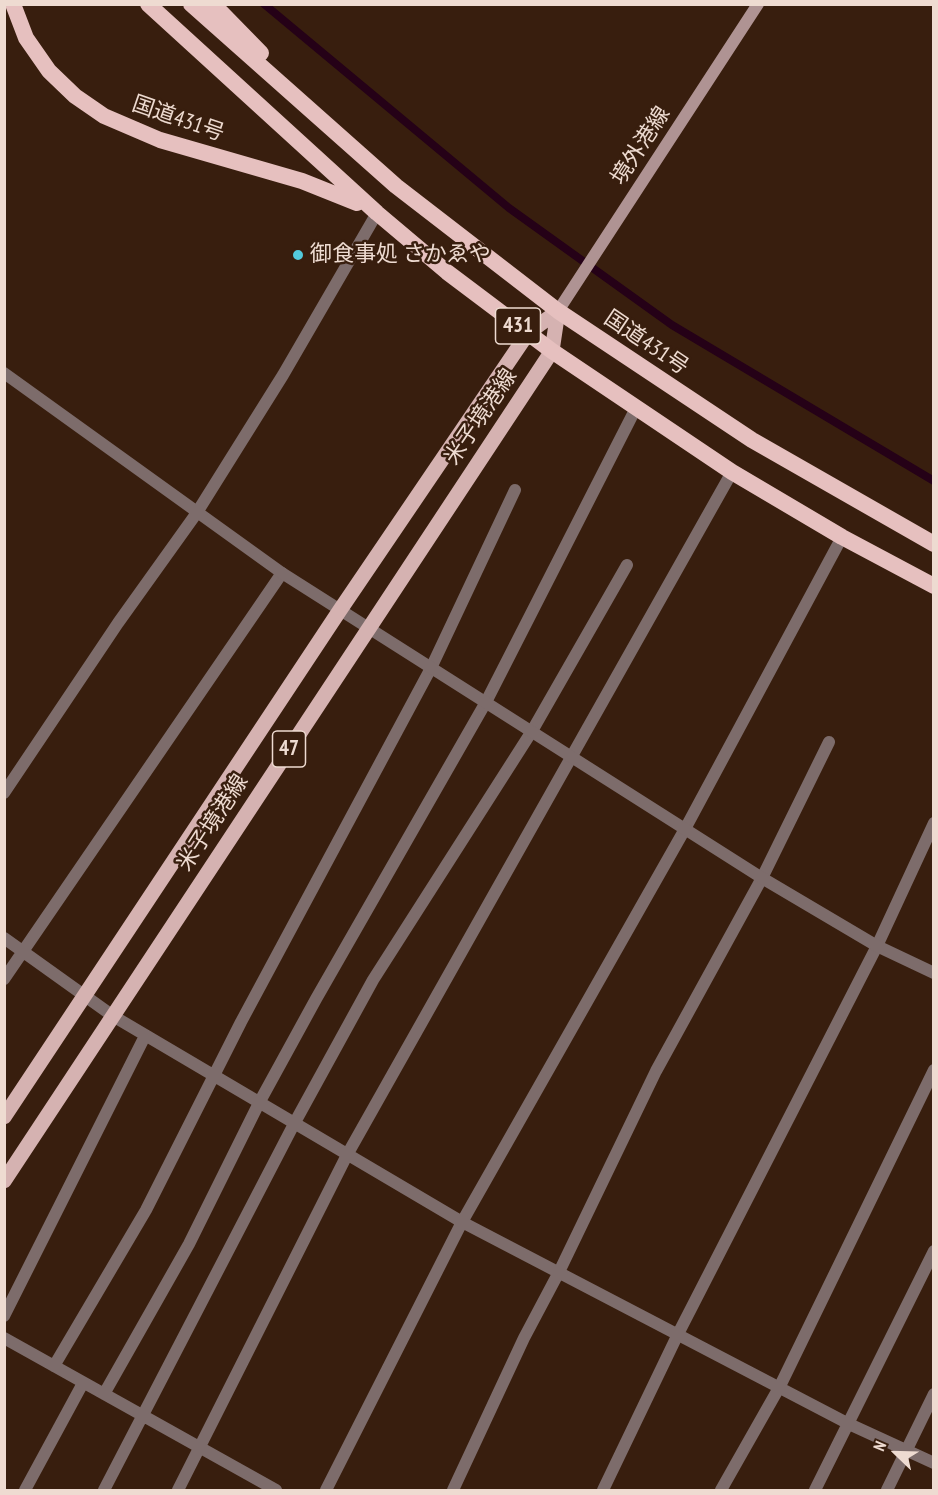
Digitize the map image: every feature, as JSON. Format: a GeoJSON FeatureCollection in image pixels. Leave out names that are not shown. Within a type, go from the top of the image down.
{"type":"FeatureCollection","features":[{"type":"Feature","properties":{"kind":"highway","name":"国道431号"},"geometry":{"type":"LineString","coordinates":[[13,4],[26,38],[49,70],[75,96],[104,116],[160,140],[338,193],[377,213]]}},
{"type":"Feature","properties":{"kind":"highway","name":"国道431号"},"geometry":{"type":"LineString","coordinates":[[148,4],[377,213],[447,272],[552,351],[732,472],[842,537],[933,586]]}},
{"type":"Feature","properties":{"kind":"highway","name":"国道431号"},"geometry":{"type":"LineString","coordinates":[[191,4],[396,186],[558,310],[752,440],[933,544]]}},
{"type":"Feature","properties":{"kind":"highway","name":"国道431号"},"geometry":{"type":"LineString","coordinates":[[213,4],[354,149]]}},
{"type":"Feature","properties":{"kind":"main road","name":"境外港線"},"geometry":{"type":"LineString","coordinates":[[558,310],[758,4]]}},
{"type":"Feature","properties":{"kind":"main road","name":"米子境港線"},"geometry":{"type":"LineString","coordinates":[[4,1118],[340,610],[528,333],[558,310]]}},
{"type":"Feature","properties":{"kind":"main road","name":"米子境港線"},"geometry":{"type":"LineString","coordinates":[[4,1181],[552,351],[558,310]]}},
{"type":"Feature","properties":{"kind":"street"},"geometry":{"type":"LineString","coordinates":[[4,793],[118,623],[196,514],[283,375],[377,213]]}},
{"type":"Feature","properties":{"kind":"street"},"geometry":{"type":"LineString","coordinates":[[4,373],[196,514],[282,573],[762,878],[877,946],[933,973]]}},
{"type":"Feature","properties":{"kind":"street"},"geometry":{"type":"LineString","coordinates":[[104,1394],[189,1244],[259,1103],[315,999],[486,702],[636,408]]}},
{"type":"Feature","properties":{"kind":"street"},"geometry":{"type":"LineString","coordinates":[[178,1491],[347,1155],[732,472]]}},
{"type":"Feature","properties":{"kind":"street"},"geometry":{"type":"LineString","coordinates":[[54,1366],[146,1210],[213,1076],[431,668],[514,490]]}},
{"type":"Feature","properties":{"kind":"street"},"geometry":{"type":"LineString","coordinates":[[326,1491],[462,1222],[685,829],[842,537]]}},
{"type":"Feature","properties":{"kind":"street"},"geometry":{"type":"LineString","coordinates":[[105,1491],[294,1124],[372,980],[532,731],[627,565]]}},
{"type":"Feature","properties":{"kind":"street"},"geometry":{"type":"LineString","coordinates":[[4,979],[282,573]]}},
{"type":"Feature","properties":{"kind":"street"},"geometry":{"type":"LineString","coordinates":[[453,1491],[524,1338],[559,1272],[656,1071],[762,878],[829,742]]}},
{"type":"Feature","properties":{"kind":"street"},"geometry":{"type":"LineString","coordinates":[[603,1491],[678,1334],[877,946],[933,823]]}},
{"type":"Feature","properties":{"kind":"street"},"geometry":{"type":"LineString","coordinates":[[4,938],[113,1016],[145,1036],[462,1222],[849,1424],[933,1463]]}},
{"type":"Feature","properties":{"kind":"street"},"geometry":{"type":"LineString","coordinates":[[4,1316],[145,1036]]}},
{"type":"Feature","properties":{"kind":"street"},"geometry":{"type":"LineString","coordinates":[[721,1491],[780,1386],[933,1070]]}},
{"type":"Feature","properties":{"kind":"street"},"geometry":{"type":"LineString","coordinates":[[815,1491],[933,1251]]}},
{"type":"Feature","properties":{"kind":"street"},"geometry":{"type":"LineString","coordinates":[[4,1338],[276,1491]]}},
{"type":"Feature","properties":{"kind":"street"},"geometry":{"type":"LineString","coordinates":[[25,1491],[83,1383]]}},
{"type":"Feature","properties":{"kind":"street"},"geometry":{"type":"LineString","coordinates":[[887,1491],[933,1394]]}},
{"type":"Feature","properties":{"kind":"waterway"},"geometry":{"type":"LineString","coordinates":[[264,4],[509,208],[672,325],[934,481]]}},
{"type":"Feature","properties":{"kind":"place","name":"御食事処 さかゑや"},"geometry":{"type":"Point","coordinates":[298,255]}}]}
